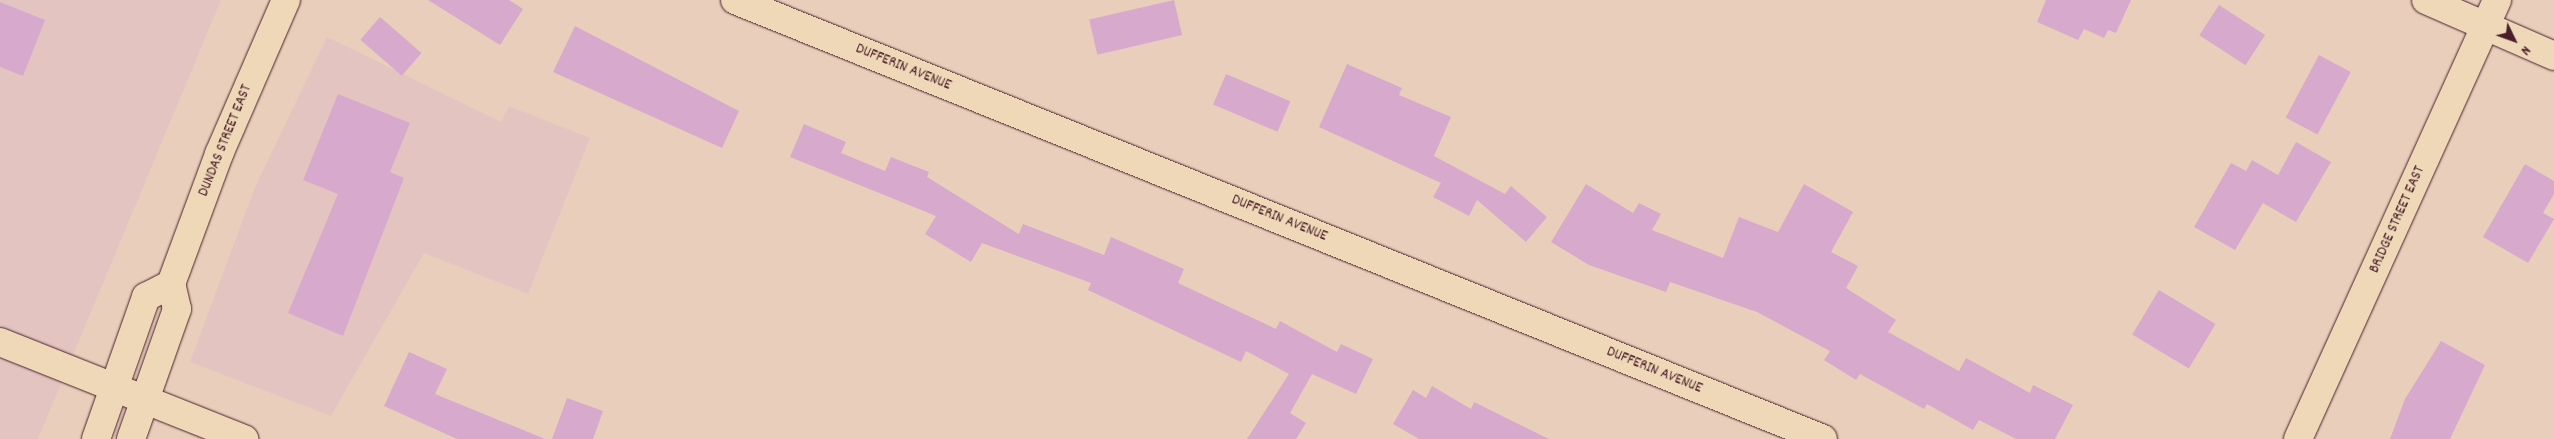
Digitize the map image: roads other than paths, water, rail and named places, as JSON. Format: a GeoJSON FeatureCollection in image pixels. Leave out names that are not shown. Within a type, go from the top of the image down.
{"type":"FeatureCollection","features":[{"type":"Feature","properties":{"kind":"street","name":"DUNDAS STREET EAST"},"geometry":{"type":"LineString","coordinates":[[171,284],[219,154],[286,0]]}},
{"type":"Feature","properties":{"kind":"street","name":"DUFFERIN AVENUE"},"geometry":{"type":"LineString","coordinates":[[734,0],[1823,439]]}},
{"type":"Feature","properties":{"kind":"street"},"geometry":{"type":"LineString","coordinates":[[2426,0],[2554,56]]}},
{"type":"Feature","properties":{"kind":"street","name":"BRIDGE STREET EAST"},"geometry":{"type":"LineString","coordinates":[[2298,439],[2497,0]]}},
{"type":"Feature","properties":{"kind":"street"},"geometry":{"type":"LineString","coordinates":[[96,439],[146,297],[171,284],[177,309],[131,439]]}},
{"type":"Feature","properties":{"kind":"street"},"geometry":{"type":"LineString","coordinates":[[0,342],[244,439]]}}]}
